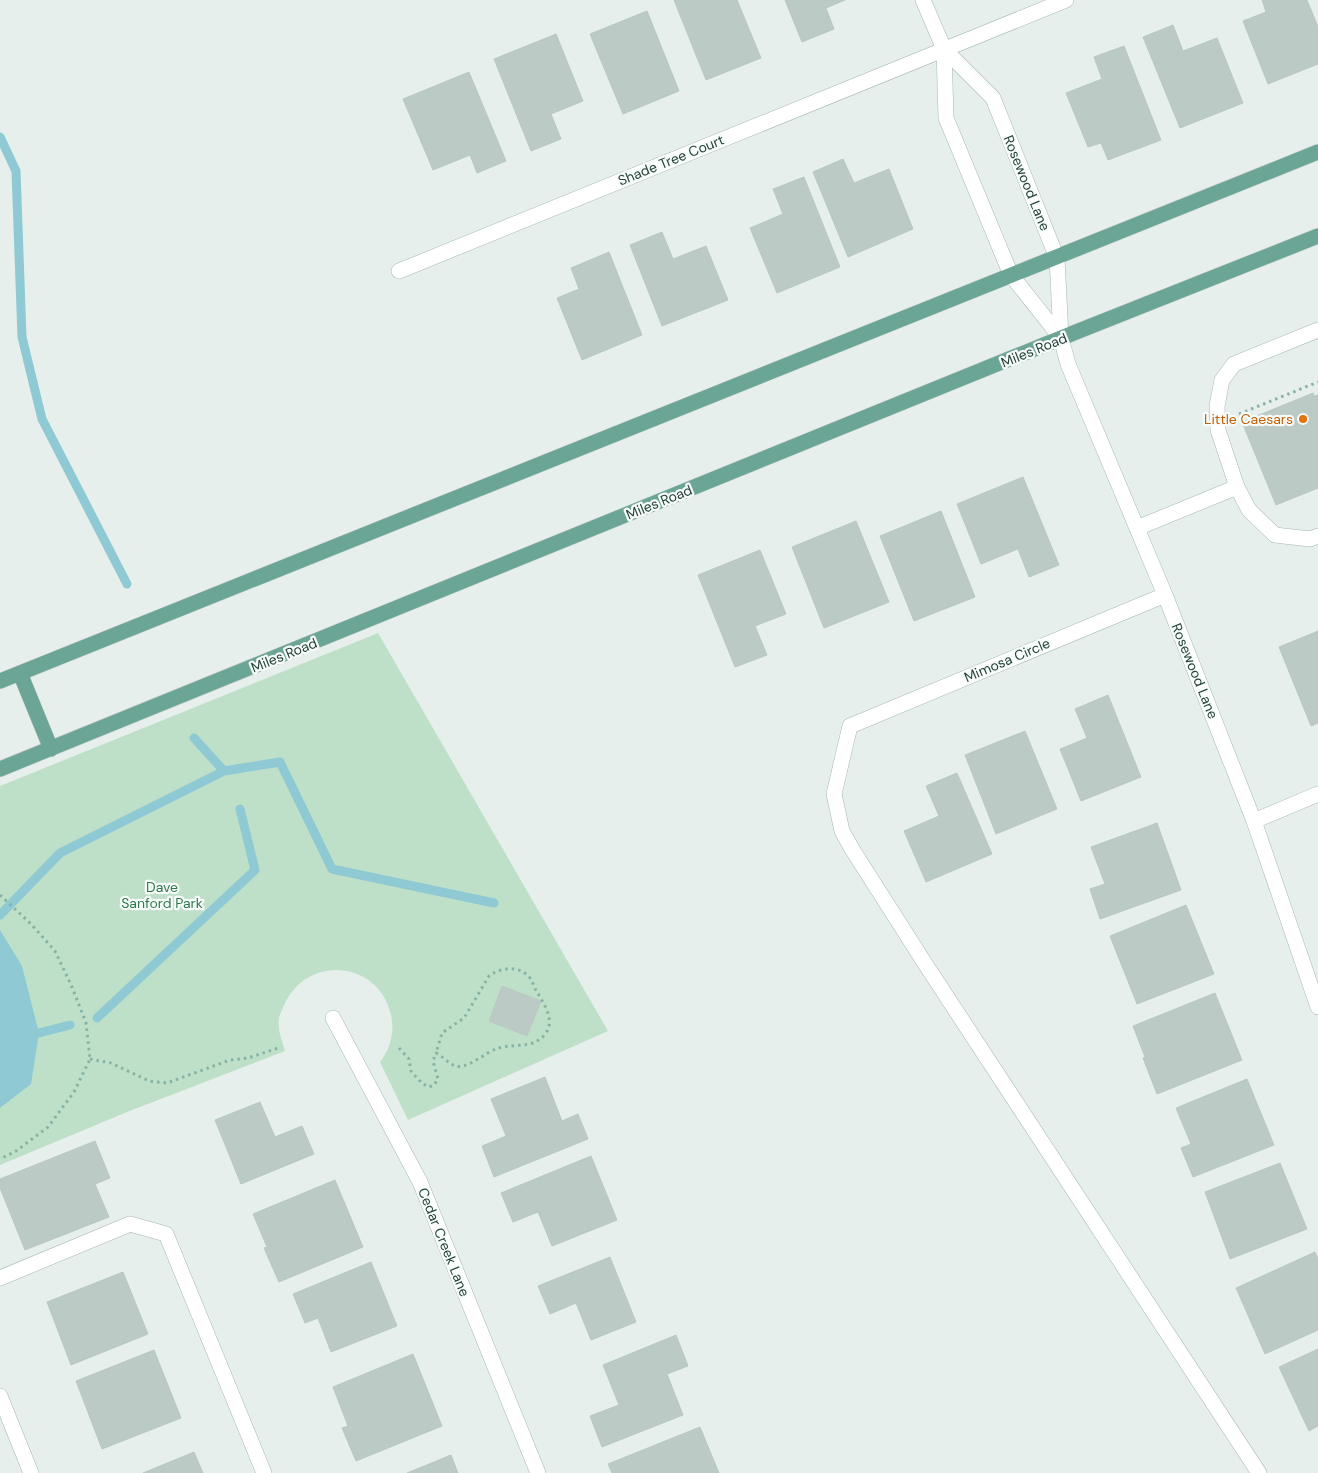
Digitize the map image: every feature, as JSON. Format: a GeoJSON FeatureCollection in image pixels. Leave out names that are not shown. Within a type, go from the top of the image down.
{"type":"FeatureCollection","features":[{"type":"Feature","properties":{"kind":"main road"},"geometry":{"type":"LineString","coordinates":[[0,681],[1318,152]]}},
{"type":"Feature","properties":{"kind":"main road","name":"Miles Road"},"geometry":{"type":"LineString","coordinates":[[0,769],[1061,338],[1318,236]]}},
{"type":"Feature","properties":{"kind":"main road"},"geometry":{"type":"LineString","coordinates":[[20,673],[51,749]]}},
{"type":"Feature","properties":{"kind":"street","name":"Rosewood Lane"},"geometry":{"type":"LineString","coordinates":[[923,0],[944,49],[946,118],[1011,275],[1061,338]]}},
{"type":"Feature","properties":{"kind":"street","name":"Shade Tree Court"},"geometry":{"type":"LineString","coordinates":[[399,270],[1066,0]]}},
{"type":"Feature","properties":{"kind":"street","name":"Rosewood Lane"},"geometry":{"type":"LineString","coordinates":[[944,49],[993,98],[1057,258],[1061,338],[1068,364],[1165,595],[1254,821],[1318,1007]]}},
{"type":"Feature","properties":{"kind":"street"},"geometry":{"type":"LineString","coordinates":[[1318,330],[1234,364],[1222,380],[1217,406],[1218,430],[1237,487],[1249,510],[1275,535],[1310,539],[1318,536]]}},
{"type":"Feature","properties":{"kind":"street"},"geometry":{"type":"LineString","coordinates":[[1137,528],[1237,487]]}},
{"type":"Feature","properties":{"kind":"street","name":"Mimosa Circle"},"geometry":{"type":"LineString","coordinates":[[1165,595],[850,726],[834,794],[842,831],[924,962],[1259,1473]]}},
{"type":"Feature","properties":{"kind":"street"},"geometry":{"type":"LineString","coordinates":[[1254,821],[1318,794]]}},
{"type":"Feature","properties":{"kind":"street","name":"Cedar Creek Lane"},"geometry":{"type":"LineString","coordinates":[[333,1018],[420,1182],[538,1473]]}},
{"type":"Feature","properties":{"kind":"street"},"geometry":{"type":"LineString","coordinates":[[0,1278],[130,1224],[166,1234],[264,1473]]}},
{"type":"Feature","properties":{"kind":"street"},"geometry":{"type":"LineString","coordinates":[[0,1396],[5,1423],[31,1473]]}},
{"type":"Feature","properties":{"kind":"path"},"geometry":{"type":"LineString","coordinates":[[1218,422],[1318,382]]}},
{"type":"Feature","properties":{"kind":"path"},"geometry":{"type":"LineString","coordinates":[[0,894],[32,924],[55,951],[86,1023],[90,1059],[74,1092],[48,1127],[16,1151],[0,1159]]}},
{"type":"Feature","properties":{"kind":"path"},"geometry":{"type":"LineString","coordinates":[[399,1048],[409,1059],[411,1071],[416,1078],[429,1087],[434,1085],[438,1079],[433,1060],[442,1033],[464,1018],[489,976],[495,972],[507,969],[519,970],[529,977],[548,1010],[549,1025],[545,1035],[530,1044],[508,1045],[496,1049],[464,1066],[455,1066],[436,1053]]}},
{"type":"Feature","properties":{"kind":"path"},"geometry":{"type":"LineString","coordinates":[[90,1059],[111,1063],[149,1081],[166,1083],[221,1063],[248,1058],[278,1048]]}},
{"type":"Feature","properties":{"kind":"green space","name":"Dave Sanford Park"},"geometry":{"type":"Polygon","coordinates":[[[378,633],[608,1031],[408,1120],[380,1062],[389,1046],[392,1034],[391,1015],[384,997],[373,983],[359,975],[342,970],[326,971],[310,977],[296,987],[285,1003],[280,1014],[279,1026],[285,1051],[127,1112],[0,1165],[0,786],[378,633]]]}},
{"type":"Feature","properties":{"kind":"water"},"geometry":{"type":"Polygon","coordinates":[[[0,930],[22,966],[39,1033],[31,1084],[0,1108],[0,930]]]}},
{"type":"Feature","properties":{"kind":"building"},"geometry":{"type":"Polygon","coordinates":[[[674,0],[737,0],[761,58],[706,80],[674,0]]]}},
{"type":"Feature","properties":{"kind":"building"},"geometry":{"type":"Polygon","coordinates":[[[785,0],[845,0],[826,8],[834,29],[802,42],[785,0]]]}},
{"type":"Feature","properties":{"kind":"building"},"geometry":{"type":"Polygon","coordinates":[[[1262,0],[1307,0],[1318,27],[1318,64],[1268,84],[1243,21],[1266,12],[1262,0]]]}},
{"type":"Feature","properties":{"kind":"building"},"geometry":{"type":"Polygon","coordinates":[[[647,11],[679,91],[623,114],[590,34],[647,11]]]}},
{"type":"Feature","properties":{"kind":"building"},"geometry":{"type":"Polygon","coordinates":[[[1173,25],[1183,51],[1217,38],[1243,103],[1180,128],[1143,37],[1173,25]]]}},
{"type":"Feature","properties":{"kind":"building"},"geometry":{"type":"Polygon","coordinates":[[[556,34],[583,101],[551,114],[561,139],[531,151],[494,59],[556,34]]]}},
{"type":"Feature","properties":{"kind":"building"},"geometry":{"type":"Polygon","coordinates":[[[1124,46],[1161,140],[1108,160],[1101,143],[1088,147],[1066,93],[1102,79],[1094,57],[1124,46]]]}},
{"type":"Feature","properties":{"kind":"building"},"geometry":{"type":"Polygon","coordinates":[[[469,72],[506,161],[477,173],[470,155],[433,170],[403,99],[469,72]]]}},
{"type":"Feature","properties":{"kind":"building"},"geometry":{"type":"Polygon","coordinates":[[[843,159],[854,183],[889,169],[913,229],[848,257],[813,172],[843,159]]]}},
{"type":"Feature","properties":{"kind":"building"},"geometry":{"type":"Polygon","coordinates":[[[804,177],[840,267],[777,293],[750,228],[783,214],[773,189],[804,177]]]}},
{"type":"Feature","properties":{"kind":"building"},"geometry":{"type":"Polygon","coordinates":[[[662,232],[673,259],[706,246],[728,300],[662,326],[630,245],[662,232]]]}},
{"type":"Feature","properties":{"kind":"building"},"geometry":{"type":"Polygon","coordinates":[[[609,252],[642,335],[582,360],[557,298],[579,289],[571,268],[609,252]]]}},
{"type":"Feature","properties":{"kind":"building"},"geometry":{"type":"Polygon","coordinates":[[[1313,393],[1314,396],[1318,395],[1318,488],[1276,505],[1242,422],[1313,393]]]}},
{"type":"Feature","properties":{"kind":"building"},"geometry":{"type":"Polygon","coordinates":[[[1023,477],[1059,565],[1029,577],[1018,549],[981,564],[957,504],[1023,477]]]}},
{"type":"Feature","properties":{"kind":"building"},"geometry":{"type":"Polygon","coordinates":[[[941,511],[975,597],[914,621],[880,536],[941,511]]]}},
{"type":"Feature","properties":{"kind":"building"},"geometry":{"type":"Polygon","coordinates":[[[856,521],[889,602],[824,628],[792,547],[856,521]]]}},
{"type":"Feature","properties":{"kind":"building"},"geometry":{"type":"Polygon","coordinates":[[[760,550],[786,614],[755,626],[767,655],[735,667],[698,575],[760,550]]]}},
{"type":"Feature","properties":{"kind":"building"},"geometry":{"type":"Polygon","coordinates":[[[1318,631],[1318,723],[1311,726],[1279,647],[1318,631]]]}},
{"type":"Feature","properties":{"kind":"building"},"geometry":{"type":"Polygon","coordinates":[[[1108,695],[1141,777],[1081,801],[1060,749],[1087,738],[1075,709],[1108,695]]]}},
{"type":"Feature","properties":{"kind":"building"},"geometry":{"type":"Polygon","coordinates":[[[1025,731],[1057,809],[996,834],[965,755],[1025,731]]]}},
{"type":"Feature","properties":{"kind":"building"},"geometry":{"type":"Polygon","coordinates":[[[957,773],[992,854],[926,882],[904,831],[939,816],[926,786],[957,773]]]}},
{"type":"Feature","properties":{"kind":"building"},"geometry":{"type":"Polygon","coordinates":[[[1157,823],[1181,890],[1100,919],[1090,889],[1105,884],[1091,847],[1157,823]]]}},
{"type":"Feature","properties":{"kind":"building"},"geometry":{"type":"Polygon","coordinates":[[[1186,905],[1214,974],[1137,1004],[1110,936],[1186,905]]]}},
{"type":"Feature","properties":{"kind":"building"},"geometry":{"type":"Polygon","coordinates":[[[502,986],[541,1001],[527,1036],[489,1021],[502,986]]]}},
{"type":"Feature","properties":{"kind":"building"},"geometry":{"type":"Polygon","coordinates":[[[1215,993],[1242,1060],[1157,1094],[1133,1026],[1215,993]]]}},
{"type":"Feature","properties":{"kind":"building"},"geometry":{"type":"Polygon","coordinates":[[[545,1077],[562,1121],[578,1114],[588,1139],[494,1177],[482,1146],[506,1136],[491,1099],[545,1077]]]}},
{"type":"Feature","properties":{"kind":"building"},"geometry":{"type":"Polygon","coordinates":[[[1247,1079],[1274,1145],[1193,1177],[1181,1148],[1191,1144],[1176,1108],[1247,1079]]]}},
{"type":"Feature","properties":{"kind":"building"},"geometry":{"type":"Polygon","coordinates":[[[260,1102],[275,1137],[302,1126],[314,1154],[241,1184],[215,1120],[260,1102]]]}},
{"type":"Feature","properties":{"kind":"building"},"geometry":{"type":"Polygon","coordinates":[[[95,1141],[110,1178],[95,1184],[109,1217],[25,1250],[0,1188],[0,1179],[95,1141]]]}},
{"type":"Feature","properties":{"kind":"building"},"geometry":{"type":"Polygon","coordinates":[[[591,1156],[617,1220],[552,1246],[538,1212],[513,1222],[501,1193],[591,1156]]]}},
{"type":"Feature","properties":{"kind":"building"},"geometry":{"type":"Polygon","coordinates":[[[1280,1163],[1307,1229],[1230,1259],[1205,1192],[1280,1163]]]}},
{"type":"Feature","properties":{"kind":"building"},"geometry":{"type":"Polygon","coordinates":[[[335,1180],[363,1247],[279,1282],[264,1248],[267,1247],[253,1214],[335,1180]]]}},
{"type":"Feature","properties":{"kind":"building"},"geometry":{"type":"Polygon","coordinates":[[[1315,1252],[1318,1259],[1318,1330],[1265,1354],[1236,1288],[1315,1252]]]}},
{"type":"Feature","properties":{"kind":"building"},"geometry":{"type":"Polygon","coordinates":[[[610,1257],[636,1322],[591,1340],[576,1303],[550,1314],[538,1286],[610,1257]]]}},
{"type":"Feature","properties":{"kind":"building"},"geometry":{"type":"Polygon","coordinates":[[[371,1262],[397,1326],[331,1352],[318,1318],[305,1323],[293,1294],[371,1262]]]}},
{"type":"Feature","properties":{"kind":"building"},"geometry":{"type":"Polygon","coordinates":[[[123,1272],[148,1334],[71,1365],[47,1302],[123,1272]]]}},
{"type":"Feature","properties":{"kind":"building"},"geometry":{"type":"Polygon","coordinates":[[[676,1335],[688,1366],[667,1374],[683,1415],[602,1447],[590,1416],[619,1405],[603,1365],[676,1335]]]}},
{"type":"Feature","properties":{"kind":"building"},"geometry":{"type":"Polygon","coordinates":[[[1318,1349],[1318,1426],[1309,1431],[1279,1367],[1318,1349]]]}},
{"type":"Feature","properties":{"kind":"building"},"geometry":{"type":"Polygon","coordinates":[[[154,1350],[181,1418],[102,1449],[76,1381],[154,1350]]]}},
{"type":"Feature","properties":{"kind":"building"},"geometry":{"type":"Polygon","coordinates":[[[413,1354],[442,1426],[356,1461],[342,1428],[348,1426],[333,1387],[413,1354]]]}},
{"type":"Feature","properties":{"kind":"building"},"geometry":{"type":"Polygon","coordinates":[[[700,1427],[719,1473],[612,1473],[608,1464],[700,1427]]]}},
{"type":"Feature","properties":{"kind":"building"},"geometry":{"type":"Polygon","coordinates":[[[194,1452],[203,1473],[143,1473],[194,1452]]]}},
{"type":"Feature","properties":{"kind":"building"},"geometry":{"type":"Polygon","coordinates":[[[451,1455],[458,1473],[407,1473],[451,1455]]]}},
{"type":"Feature","properties":{"kind":"waterway"},"geometry":{"type":"LineString","coordinates":[[0,137],[16,171],[22,337],[42,419],[127,584]]}},
{"type":"Feature","properties":{"kind":"waterway"},"geometry":{"type":"LineString","coordinates":[[0,915],[60,853],[224,771],[194,738]]}},
{"type":"Feature","properties":{"kind":"waterway"},"geometry":{"type":"LineString","coordinates":[[224,771],[280,762],[332,869],[494,903]]}},
{"type":"Feature","properties":{"kind":"waterway"},"geometry":{"type":"LineString","coordinates":[[97,1018],[255,870],[240,809]]}},
{"type":"Feature","properties":{"kind":"waterway"},"geometry":{"type":"LineString","coordinates":[[39,1033],[70,1025]]}},
{"type":"Feature","properties":{"kind":"place","name":"Little Caesars"},"geometry":{"type":"Point","coordinates":[1303,419]}}]}
